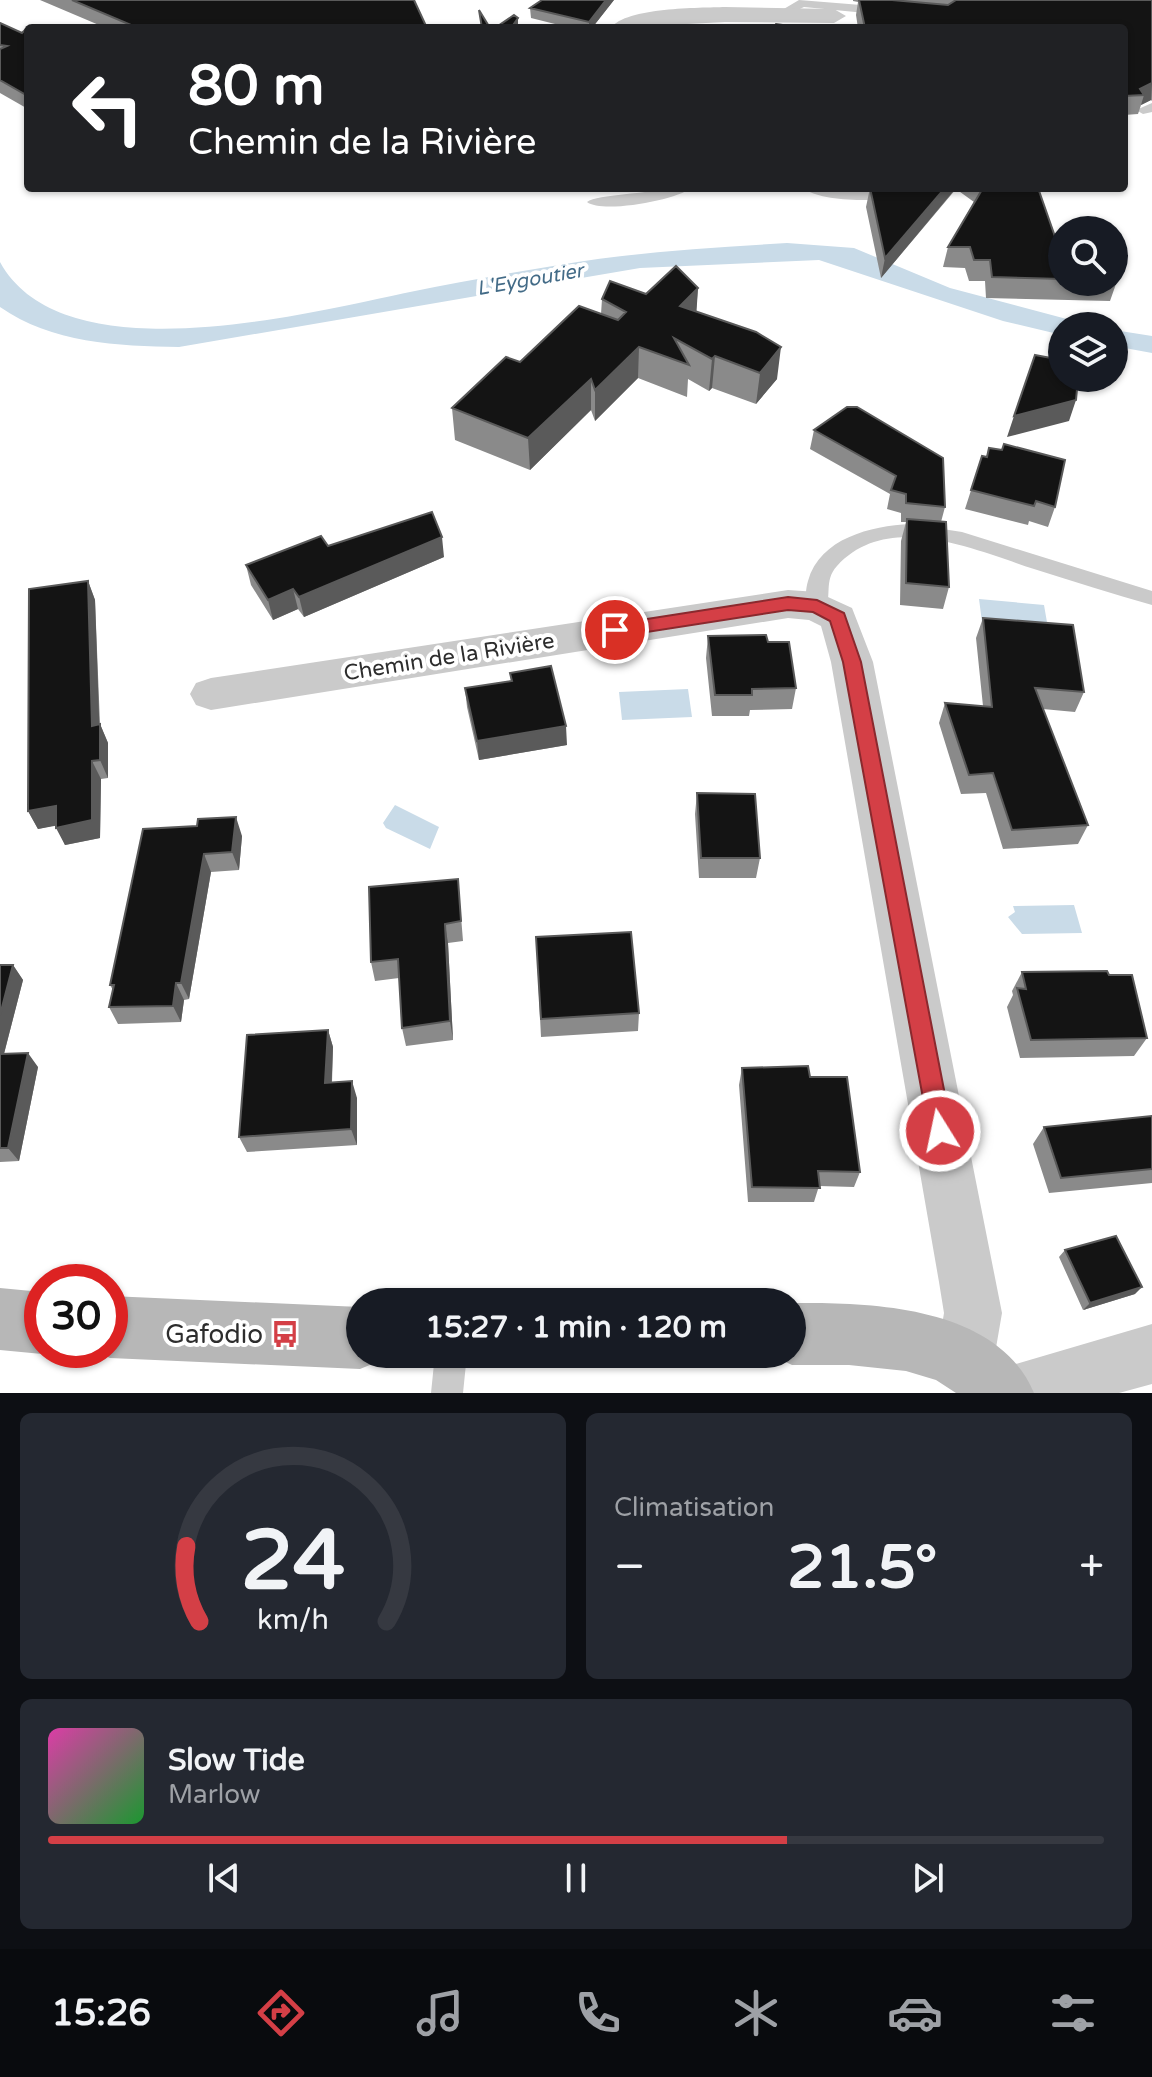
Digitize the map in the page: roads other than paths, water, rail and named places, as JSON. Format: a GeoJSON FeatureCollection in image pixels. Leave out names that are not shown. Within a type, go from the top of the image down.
{"type":"FeatureCollection","features":[{"type":"Feature","properties":{"kind":"street"},"geometry":{"type":"LineString","coordinates":[[635,24],[647,20],[783,13],[834,16]]}},
{"type":"Feature","properties":{"kind":"street","name":"Chemin de la Rivière"},"geometry":{"type":"LineString","coordinates":[[211,694],[771,606],[817,606]]}},
{"type":"Feature","properties":{"kind":"street"},"geometry":{"type":"LineString","coordinates":[[817,606],[838,618],[852,662],[973,1313],[993,1382]]}},
{"type":"Feature","properties":{"kind":"street"},"geometry":{"type":"LineString","coordinates":[[0,1319],[24,1321]]}},
{"type":"Feature","properties":{"kind":"street"},"geometry":{"type":"LineString","coordinates":[[128,1328],[346,1337]]}},
{"type":"Feature","properties":{"kind":"street"},"geometry":{"type":"LineString","coordinates":[[806,1334],[888,1336],[922,1344],[993,1382],[1152,1354]]}},
{"type":"Feature","properties":{"kind":"lane"},"geometry":{"type":"LineString","coordinates":[[783,13],[802,3],[895,17],[834,16]]}},
{"type":"Feature","properties":{"kind":"lane"},"geometry":{"type":"LineString","coordinates":[[595,202],[646,199],[670,192]]}},
{"type":"Feature","properties":{"kind":"lane"},"geometry":{"type":"LineString","coordinates":[[828,192],[894,192]]}},
{"type":"Feature","properties":{"kind":"lane"},"geometry":{"type":"LineString","coordinates":[[817,606],[815,585],[819,573],[832,557],[856,541],[905,531],[944,534],[1152,598]]}},
{"type":"Feature","properties":{"kind":"lane"},"geometry":{"type":"LineString","coordinates":[[447,1393],[450,1368]]}},
{"type":"Feature","properties":{"kind":"water","name":"L'Eygoutier"},"geometry":{"type":"Polygon","coordinates":[[[787,243],[854,248],[950,288],[1048,314],[1048,332],[1003,321],[819,260],[640,268],[179,347],[109,343],[63,335],[20,319],[0,307],[0,262],[32,297],[76,318],[131,328],[190,328],[252,322],[465,281],[673,251],[787,243]]]}},
{"type":"Feature","properties":{"kind":"water"},"geometry":{"type":"Polygon","coordinates":[[[1128,332],[1152,336],[1152,353],[1128,349],[1128,332]]]}},
{"type":"Feature","properties":{"kind":"water"},"geometry":{"type":"Polygon","coordinates":[[[979,599],[1044,605],[1048,628],[982,622],[979,599]]]}},
{"type":"Feature","properties":{"kind":"water"},"geometry":{"type":"Polygon","coordinates":[[[688,689],[692,717],[622,720],[619,692],[688,689]]]}},
{"type":"Feature","properties":{"kind":"water"},"geometry":{"type":"Polygon","coordinates":[[[395,805],[439,827],[430,849],[386,828],[383,823],[395,805]]]}},
{"type":"Feature","properties":{"kind":"water"},"geometry":{"type":"Polygon","coordinates":[[[1074,905],[1082,933],[1022,934],[1008,917],[1015,912],[1013,906],[1074,905]]]}},
{"type":"Feature","properties":{"kind":"place","name":"Gafodio"},"geometry":{"type":"Point","coordinates":[285,1334]}}]}
